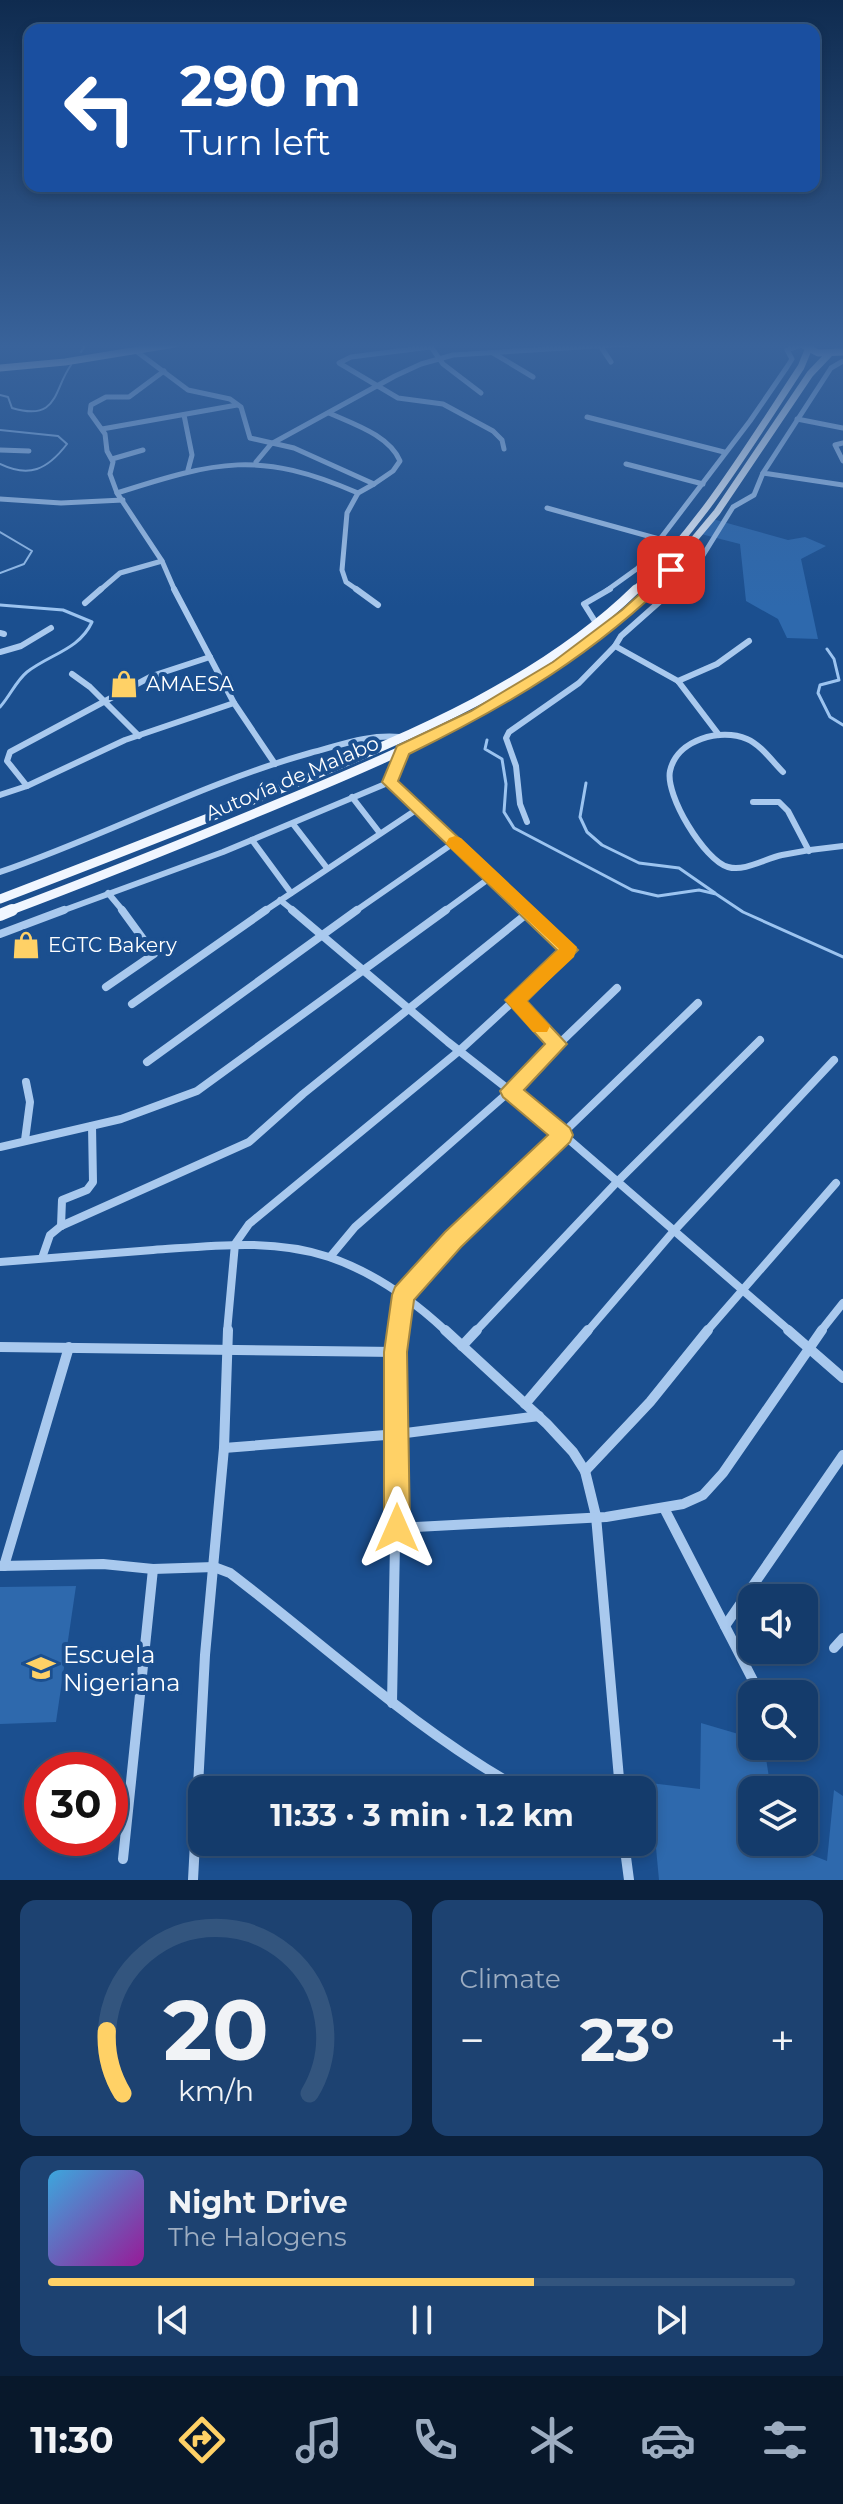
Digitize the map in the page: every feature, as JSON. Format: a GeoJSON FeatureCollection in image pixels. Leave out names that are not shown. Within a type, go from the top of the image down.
{"type":"FeatureCollection","features":[{"type":"Feature","properties":{"kind":"main road","name":"Autovía de Malabo"},"geometry":{"type":"LineString","coordinates":[[0,899],[246,804],[402,738],[481,700],[596,623],[628,597],[677,547],[756,432]]}},
{"type":"Feature","properties":{"kind":"main road","name":"Autovía de Malabo"},"geometry":{"type":"LineString","coordinates":[[0,915],[199,838],[403,750],[476,715],[547,673],[653,590],[688,551],[770,432]]}},
{"type":"Feature","properties":{"kind":"street"},"geometry":{"type":"LineString","coordinates":[[103,432],[112,459],[110,474],[117,493],[162,561],[182,608],[234,703],[275,764]]}},
{"type":"Feature","properties":{"kind":"street"},"geometry":{"type":"LineString","coordinates":[[187,432],[192,455],[188,470]]}},
{"type":"Feature","properties":{"kind":"street"},"geometry":{"type":"LineString","coordinates":[[248,432],[250,438],[294,448],[374,484]]}},
{"type":"Feature","properties":{"kind":"street"},"geometry":{"type":"LineString","coordinates":[[256,462],[271,444],[294,432]]}},
{"type":"Feature","properties":{"kind":"street"},"geometry":{"type":"LineString","coordinates":[[365,432],[399,453],[400,461],[393,471],[358,493],[347,513],[342,570],[346,582],[378,605]]}},
{"type":"Feature","properties":{"kind":"street"},"geometry":{"type":"LineString","coordinates":[[494,432],[502,440],[504,449]]}},
{"type":"Feature","properties":{"kind":"street"},"geometry":{"type":"LineString","coordinates":[[645,432],[724,452]]}},
{"type":"Feature","properties":{"kind":"street"},"geometry":{"type":"LineString","coordinates":[[596,623],[584,604],[626,579],[638,568],[741,432]]}},
{"type":"Feature","properties":{"kind":"street"},"geometry":{"type":"LineString","coordinates":[[527,822],[516,797],[515,761],[506,738],[509,732],[595,671],[615,646],[697,565],[733,507],[754,495],[769,460],[791,432]]}},
{"type":"Feature","properties":{"kind":"street"},"geometry":{"type":"LineString","coordinates":[[843,443],[835,445],[843,461]]}},
{"type":"Feature","properties":{"kind":"street"},"geometry":{"type":"LineString","coordinates":[[0,450],[29,451]]}},
{"type":"Feature","properties":{"kind":"street"},"geometry":{"type":"LineString","coordinates":[[112,459],[143,450]]}},
{"type":"Feature","properties":{"kind":"street"},"geometry":{"type":"LineString","coordinates":[[117,493],[188,470],[256,462],[300,472],[358,493]]}},
{"type":"Feature","properties":{"kind":"street"},"geometry":{"type":"LineString","coordinates":[[626,464],[703,484]]}},
{"type":"Feature","properties":{"kind":"street"},"geometry":{"type":"LineString","coordinates":[[763,473],[843,485]]}},
{"type":"Feature","properties":{"kind":"street"},"geometry":{"type":"LineString","coordinates":[[0,499],[61,503],[123,500]]}},
{"type":"Feature","properties":{"kind":"street"},"geometry":{"type":"LineString","coordinates":[[547,508],[659,539]]}},
{"type":"Feature","properties":{"kind":"street"},"geometry":{"type":"LineString","coordinates":[[85,603],[120,573],[162,561]]}},
{"type":"Feature","properties":{"kind":"street"},"geometry":{"type":"LineString","coordinates":[[0,652],[21,646],[51,628]]}},
{"type":"Feature","properties":{"kind":"street"},"geometry":{"type":"LineString","coordinates":[[678,681],[717,664],[749,641]]}},
{"type":"Feature","properties":{"kind":"street"},"geometry":{"type":"LineString","coordinates":[[615,646],[646,660],[678,681],[719,735]]}},
{"type":"Feature","properties":{"kind":"street"},"geometry":{"type":"LineString","coordinates":[[27,786],[7,761],[8,754],[152,676],[210,657]]}},
{"type":"Feature","properties":{"kind":"street"},"geometry":{"type":"LineString","coordinates":[[72,674],[106,702],[139,736]]}},
{"type":"Feature","properties":{"kind":"street"},"geometry":{"type":"LineString","coordinates":[[0,795],[139,736],[234,703]]}},
{"type":"Feature","properties":{"kind":"street"},"geometry":{"type":"LineString","coordinates":[[0,872],[52,854],[231,777],[375,735],[402,738]]}},
{"type":"Feature","properties":{"kind":"street"},"geometry":{"type":"LineString","coordinates":[[783,772],[747,739],[719,735],[688,744],[676,756],[669,773],[677,800],[707,854],[733,868],[778,855],[843,846]]}},
{"type":"Feature","properties":{"kind":"street"},"geometry":{"type":"LineString","coordinates":[[0,934],[252,840],[390,782],[403,750]]}},
{"type":"Feature","properties":{"kind":"street"},"geometry":{"type":"LineString","coordinates":[[193,1880],[205,1655],[224,1448],[226,1350],[235,1244],[240,1233],[258,1215],[459,1051],[569,950],[455,842],[416,810],[390,782]]}},
{"type":"Feature","properties":{"kind":"street"},"geometry":{"type":"LineString","coordinates":[[352,797],[379,832]]}},
{"type":"Feature","properties":{"kind":"street"},"geometry":{"type":"LineString","coordinates":[[753,802],[779,802],[788,811],[809,851]]}},
{"type":"Feature","properties":{"kind":"street"},"geometry":{"type":"LineString","coordinates":[[132,1004],[379,832],[416,810]]}},
{"type":"Feature","properties":{"kind":"street"},"geometry":{"type":"LineString","coordinates":[[293,824],[327,868]]}},
{"type":"Feature","properties":{"kind":"street"},"geometry":{"type":"LineString","coordinates":[[252,840],[291,893]]}},
{"type":"Feature","properties":{"kind":"street"},"geometry":{"type":"LineString","coordinates":[[147,1062],[320,935],[455,842]]}},
{"type":"Feature","properties":{"kind":"street"},"geometry":{"type":"LineString","coordinates":[[0,1147],[92,1126],[162,1106],[197,1091],[491,877]]}},
{"type":"Feature","properties":{"kind":"street"},"geometry":{"type":"LineString","coordinates":[[106,987],[154,954],[108,893]]}},
{"type":"Feature","properties":{"kind":"street"},"geometry":{"type":"LineString","coordinates":[[280,900],[563,1135],[672,1233],[843,1378]]}},
{"type":"Feature","properties":{"kind":"street"},"geometry":{"type":"LineString","coordinates":[[42,1258],[50,1235],[61,1226],[249,1142],[529,912]]}},
{"type":"Feature","properties":{"kind":"street"},"geometry":{"type":"LineString","coordinates":[[330,1257],[355,1227],[510,1091],[617,988]]}},
{"type":"Feature","properties":{"kind":"street"},"geometry":{"type":"LineString","coordinates":[[515,1000],[557,1044]]}},
{"type":"Feature","properties":{"kind":"street"},"geometry":{"type":"LineString","coordinates":[[392,1703],[397,1528],[396,1352],[403,1295],[453,1239],[698,1003]]}},
{"type":"Feature","properties":{"kind":"street"},"geometry":{"type":"LineString","coordinates":[[462,1346],[616,1183],[760,1040]]}},
{"type":"Feature","properties":{"kind":"street"},"geometry":{"type":"LineString","coordinates":[[525,1404],[672,1233],[834,1060]]}},
{"type":"Feature","properties":{"kind":"street"},"geometry":{"type":"LineString","coordinates":[[25,1140],[30,1102],[26,1082]]}},
{"type":"Feature","properties":{"kind":"street"},"geometry":{"type":"LineString","coordinates":[[61,1226],[62,1200],[87,1190],[93,1182],[92,1126]]}},
{"type":"Feature","properties":{"kind":"street"},"geometry":{"type":"LineString","coordinates":[[585,1471],[650,1402],[740,1291],[836,1183]]}},
{"type":"Feature","properties":{"kind":"street"},"geometry":{"type":"LineString","coordinates":[[0,1262],[235,1244],[276,1245],[330,1257],[403,1295],[539,1416],[573,1452],[585,1471],[596,1516],[619,1776]]}},
{"type":"Feature","properties":{"kind":"street"},"geometry":{"type":"LineString","coordinates":[[397,1528],[596,1516],[665,1510],[689,1504],[715,1483],[807,1349],[843,1303]]}},
{"type":"Feature","properties":{"kind":"street"},"geometry":{"type":"LineString","coordinates":[[0,1347],[396,1352]]}},
{"type":"Feature","properties":{"kind":"street"},"geometry":{"type":"LineString","coordinates":[[69,1347],[2,1566],[103,1564],[153,1569],[214,1567],[230,1573],[392,1703],[494,1776]]}},
{"type":"Feature","properties":{"kind":"street"},"geometry":{"type":"LineString","coordinates":[[224,1448],[398,1434],[539,1416]]}},
{"type":"Feature","properties":{"kind":"street"},"geometry":{"type":"LineString","coordinates":[[725,1626],[843,1455]]}},
{"type":"Feature","properties":{"kind":"street"},"geometry":{"type":"LineString","coordinates":[[665,1510],[753,1680]]}},
{"type":"Feature","properties":{"kind":"street"},"geometry":{"type":"LineString","coordinates":[[123,1859],[153,1569]]}},
{"type":"Feature","properties":{"kind":"street"},"geometry":{"type":"LineString","coordinates":[[834,1648],[843,1638]]}},
{"type":"Feature","properties":{"kind":"street"},"geometry":{"type":"LineString","coordinates":[[626,1856],[629,1880]]}},
{"type":"Feature","properties":{"kind":"shaded area"},"geometry":{"type":"Polygon","coordinates":[[[709,518],[788,540],[805,537],[826,546],[801,559],[818,639],[787,638],[778,619],[746,601],[740,544],[697,533],[709,518]]]}},
{"type":"Feature","properties":{"kind":"shaded area"},"geometry":{"type":"Polygon","coordinates":[[[76,1586],[56,1722],[0,1724],[0,1587],[76,1586]]]}},
{"type":"Feature","properties":{"kind":"shaded area"},"geometry":{"type":"Polygon","coordinates":[[[701,1723],[738,1734],[738,1760],[766,1760],[769,1776],[738,1776],[738,1856],[814,1856],[827,1861],[834,1790],[843,1796],[843,1880],[659,1880],[656,1784],[700,1789],[701,1723]]]}},
{"type":"Feature","properties":{"kind":"waterway"},"geometry":{"type":"LineString","coordinates":[[0,464],[20,470],[37,469],[52,460],[67,444],[58,436],[17,432]]}},
{"type":"Feature","properties":{"kind":"waterway"},"geometry":{"type":"LineString","coordinates":[[0,532],[32,551],[24,564],[0,573]]}},
{"type":"Feature","properties":{"kind":"waterway"},"geometry":{"type":"LineString","coordinates":[[0,605],[63,610],[92,622],[80,639],[27,672],[0,707]]}},
{"type":"Feature","properties":{"kind":"waterway"},"geometry":{"type":"LineString","coordinates":[[827,649],[834,659],[839,680],[820,685],[818,693],[830,717],[843,725]]}},
{"type":"Feature","properties":{"kind":"waterway"},"geometry":{"type":"LineString","coordinates":[[487,740],[485,749],[502,759],[506,784],[504,812],[514,828],[632,890],[658,896],[699,890],[716,894],[743,912],[843,957]]}},
{"type":"Feature","properties":{"kind":"waterway"},"geometry":{"type":"LineString","coordinates":[[586,783],[580,817],[587,832],[602,845],[639,863],[679,868],[715,893]]}},
{"type":"Feature","properties":{"kind":"slow traffic"},"geometry":{"type":"LineString","coordinates":[[455,843],[568,947],[568,952],[515,1000],[540,1026]]}},
{"type":"Feature","properties":{"kind":"place","name":"AMAESA"},"geometry":{"type":"Point","coordinates":[124,684]}},
{"type":"Feature","properties":{"kind":"place","name":"EGTC Bakery"},"geometry":{"type":"Point","coordinates":[26,945]}},
{"type":"Feature","properties":{"kind":"place","name":"Escuela Nigeriana"},"geometry":{"type":"Point","coordinates":[41,1668]}},
{"type":"Feature","properties":{"kind":"route"},"geometry":{"type":"LineString","coordinates":[[397,1528],[396,1352],[403,1295],[453,1239],[563,1135],[510,1091],[557,1044],[515,1000],[569,950],[455,842],[416,810],[390,782],[403,750],[476,715],[559,665],[627,613],[671,570]]}}]}
